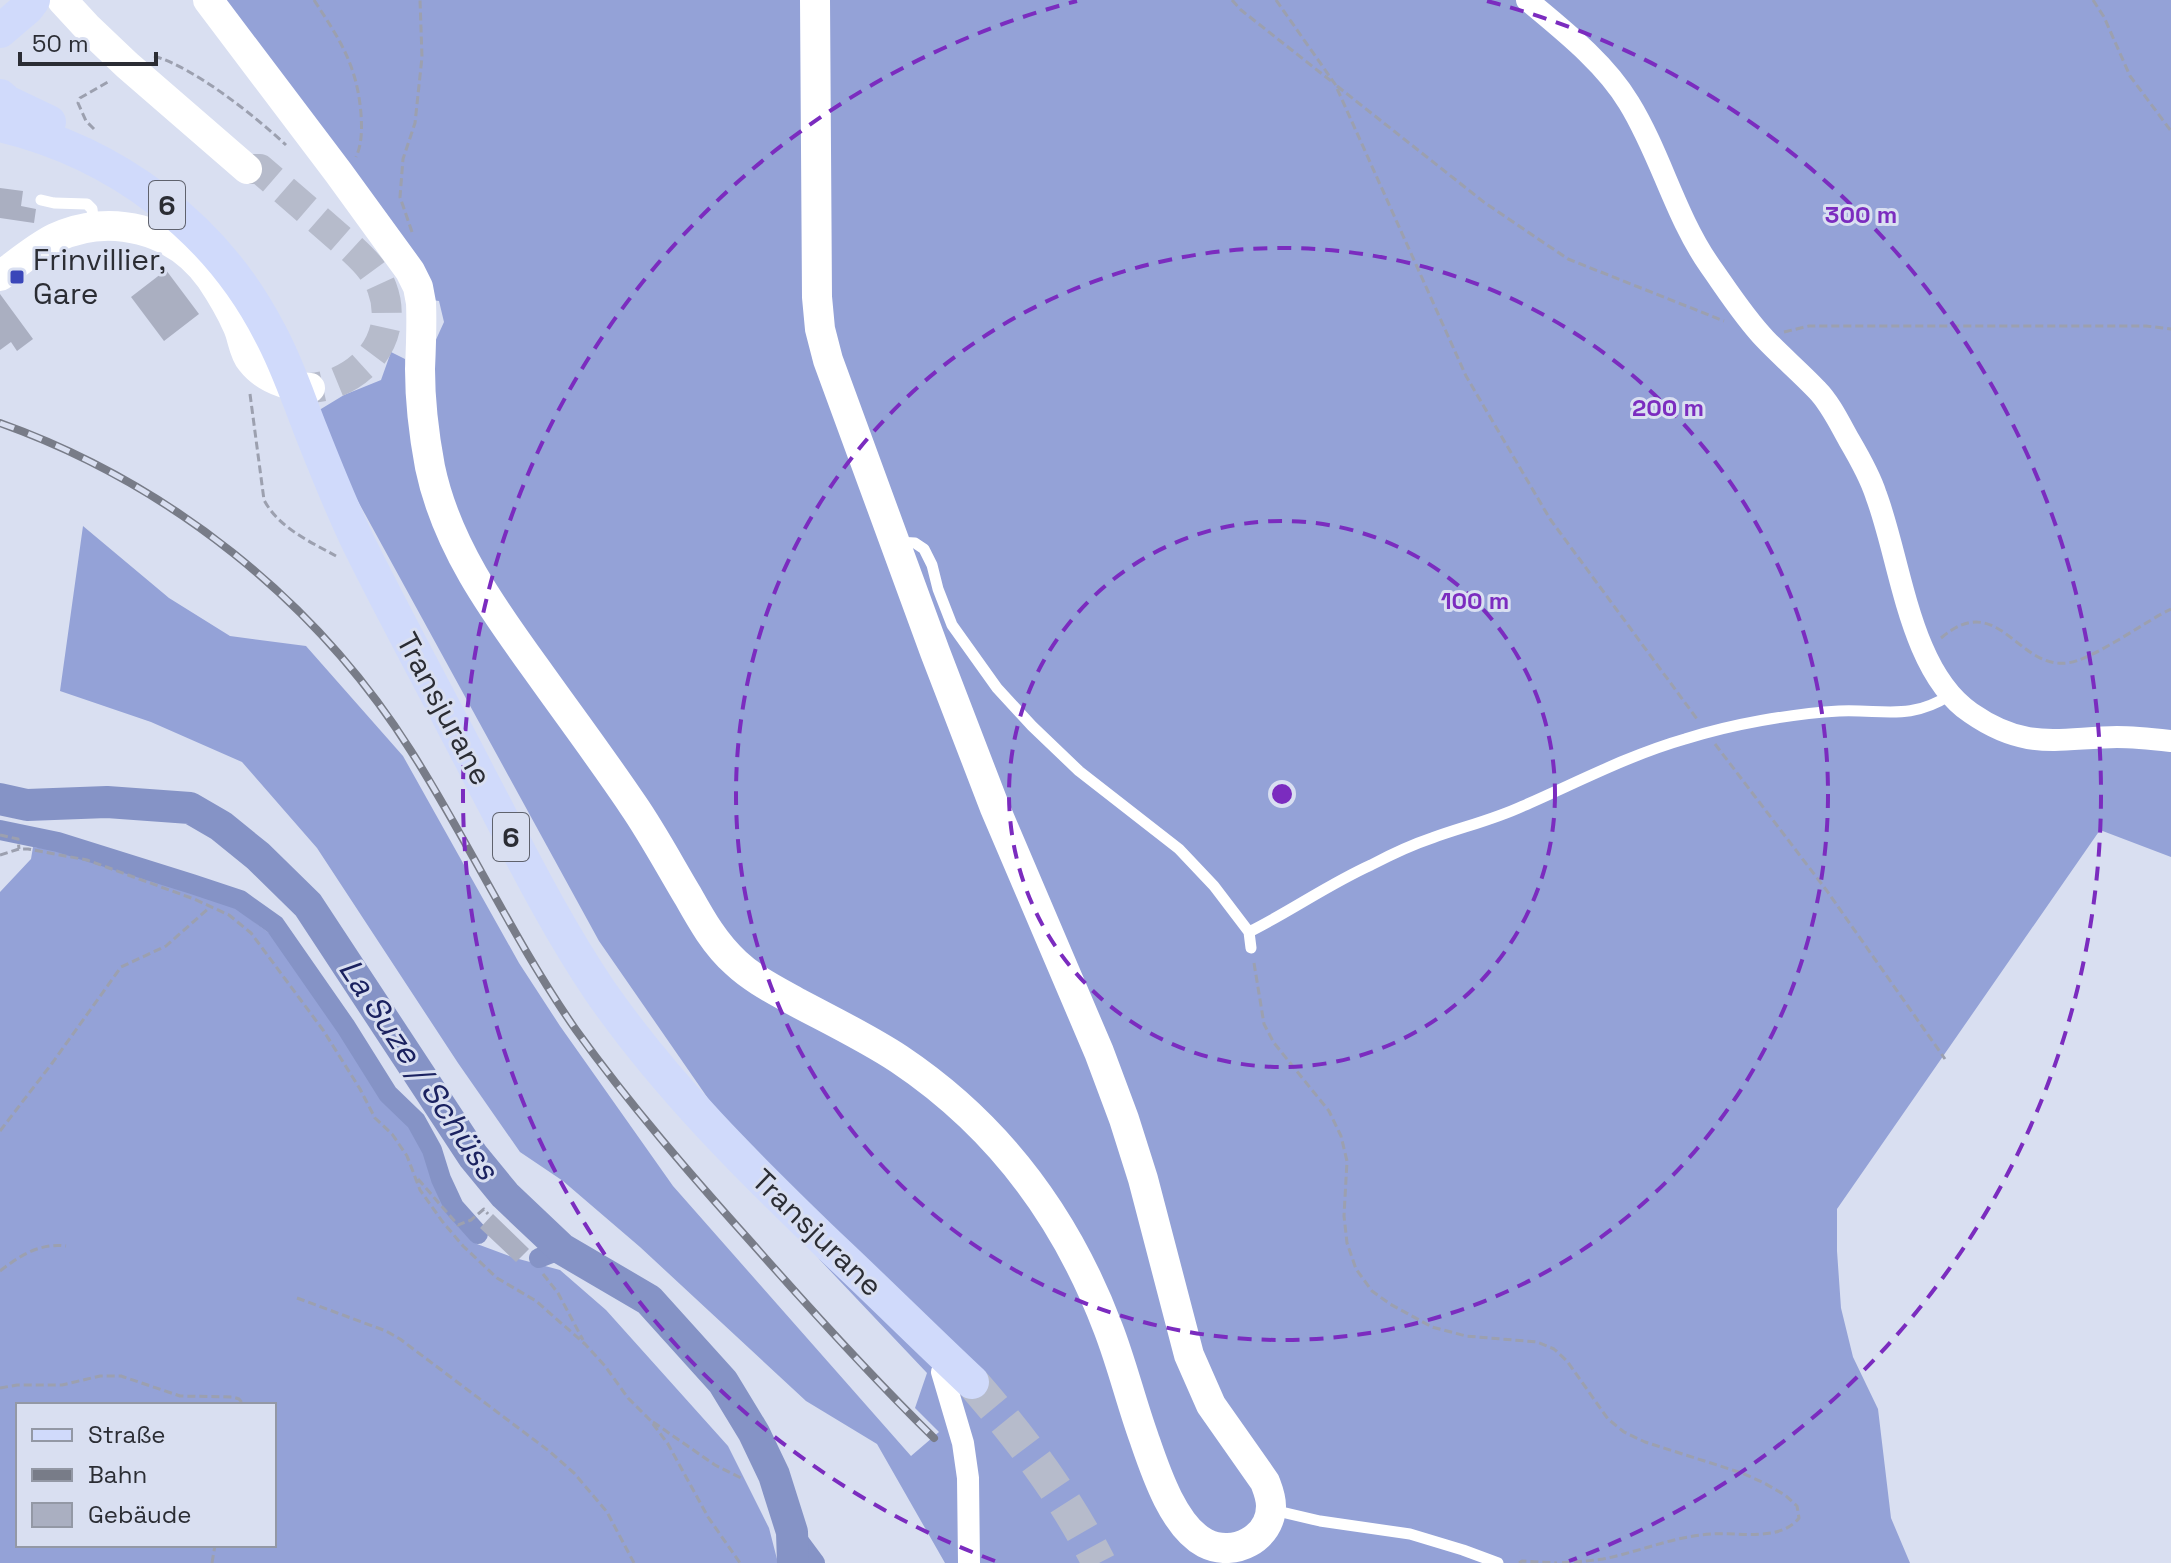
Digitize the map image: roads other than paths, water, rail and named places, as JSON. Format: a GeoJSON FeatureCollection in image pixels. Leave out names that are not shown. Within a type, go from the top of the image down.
{"type":"FeatureCollection","features":[{"type":"Feature","properties":{"kind":"main road"},"geometry":{"type":"LineString","coordinates":[[0,16],[21,0]]}},
{"type":"Feature","properties":{"kind":"main road"},"geometry":{"type":"LineString","coordinates":[[0,31],[33,0]]}},
{"type":"Feature","properties":{"kind":"main road"},"geometry":{"type":"LineString","coordinates":[[0,96],[70,132],[94,158]]}},
{"type":"Feature","properties":{"kind":"main road","name":"Transjurane"},"geometry":{"type":"LineString","coordinates":[[0,125],[30,132],[94,158],[122,174],[163,202],[204,239],[228,267],[251,298],[288,369],[306,388],[328,476],[352,529],[523,861],[598,988],[629,1031],[707,1123],[949,1367]]}},
{"type":"Feature","properties":{"kind":"street"},"geometry":{"type":"LineString","coordinates":[[62,0],[127,65],[247,169]]}},
{"type":"Feature","properties":{"kind":"street"},"geometry":{"type":"LineString","coordinates":[[208,0],[410,271],[418,287],[422,322],[421,402],[430,469],[467,565],[495,611],[641,817],[709,932],[741,968],[769,987],[893,1055],[929,1080],[991,1137],[1038,1191],[1086,1276],[1123,1369],[1153,1465],[1180,1518],[1194,1535],[1217,1548],[1245,1545],[1257,1537],[1267,1524],[1270,1496],[1265,1482],[1211,1405],[1199,1381],[1189,1355],[1124,1119],[1099,1052],[995,808],[844,406],[820,329],[817,297],[815,0]]}},
{"type":"Feature","properties":{"kind":"street"},"geometry":{"type":"LineString","coordinates":[[1527,0],[1573,40],[1628,101],[1647,135],[1691,234],[1708,263],[1763,337],[1819,392],[1876,494],[1926,656],[1950,695],[1969,712],[1992,725],[2014,735],[2041,741],[2116,737],[2171,741]]}},
{"type":"Feature","properties":{"kind":"street"},"geometry":{"type":"LineString","coordinates":[[0,276],[53,239],[81,229],[102,226],[134,228],[155,234],[178,245],[195,259],[225,301],[239,330],[268,356],[293,371],[306,388]]}},
{"type":"Feature","properties":{"kind":"street"},"geometry":{"type":"LineString","coordinates":[[949,1367],[968,1478],[969,1563]]}},
{"type":"Feature","properties":{"kind":"lane"},"geometry":{"type":"LineString","coordinates":[[41,200],[85,203],[102,226]]}},
{"type":"Feature","properties":{"kind":"lane"},"geometry":{"type":"LineString","coordinates":[[896,543],[915,543],[924,549],[952,625],[997,688],[1079,771],[1179,849],[1214,886],[1249,932],[1251,948]]}},
{"type":"Feature","properties":{"kind":"lane"},"geometry":{"type":"LineString","coordinates":[[1249,932],[1287,913],[1335,882],[1430,839],[1502,816],[1650,751],[1707,732],[1780,718],[1840,711],[1914,711],[1950,695]]}},
{"type":"Feature","properties":{"kind":"lane"},"geometry":{"type":"LineString","coordinates":[[1271,1509],[1320,1521],[1410,1534],[1498,1563]]}},
{"type":"Feature","properties":{"kind":"waterway","name":"La Suze / Schüss"},"geometry":{"type":"LineString","coordinates":[[0,799],[27,805],[107,802],[190,808],[221,826],[258,856],[308,905],[473,1156],[505,1195],[562,1249],[649,1300],[723,1382],[754,1433],[774,1475],[792,1532],[793,1563]]}},
{"type":"Feature","properties":{"kind":"waterway"},"geometry":{"type":"LineString","coordinates":[[0,830],[58,842],[240,900],[275,925],[388,1094],[416,1121],[432,1150],[454,1207],[478,1234]]}},
{"type":"Feature","properties":{"kind":"waterway"},"geometry":{"type":"LineString","coordinates":[[539,1258],[562,1249]]}},
{"type":"Feature","properties":{"kind":"waterway"},"geometry":{"type":"LineString","coordinates":[[792,1532],[815,1563]]}},
{"type":"Feature","properties":{"kind":"tunnel"},"geometry":{"type":"LineString","coordinates":[[247,169],[260,169],[352,249],[373,272],[382,288],[386,324],[372,356],[345,378],[310,388]]}},
{"type":"Feature","properties":{"kind":"tunnel"},"geometry":{"type":"LineString","coordinates":[[972,1382],[1041,1468],[1072,1514],[1099,1563]]}},
{"type":"Feature","properties":{"kind":"railway"},"geometry":{"type":"LineString","coordinates":[[0,423],[62,448],[122,478],[179,513],[233,553],[284,597],[330,644],[373,696],[411,751],[532,962],[597,1058],[661,1139],[728,1216],[841,1342],[934,1438]]}},
{"type":"Feature","properties":{"kind":"place","name":"Frinvillier, Gare"},"geometry":{"type":"Point","coordinates":[17,277]}}]}
